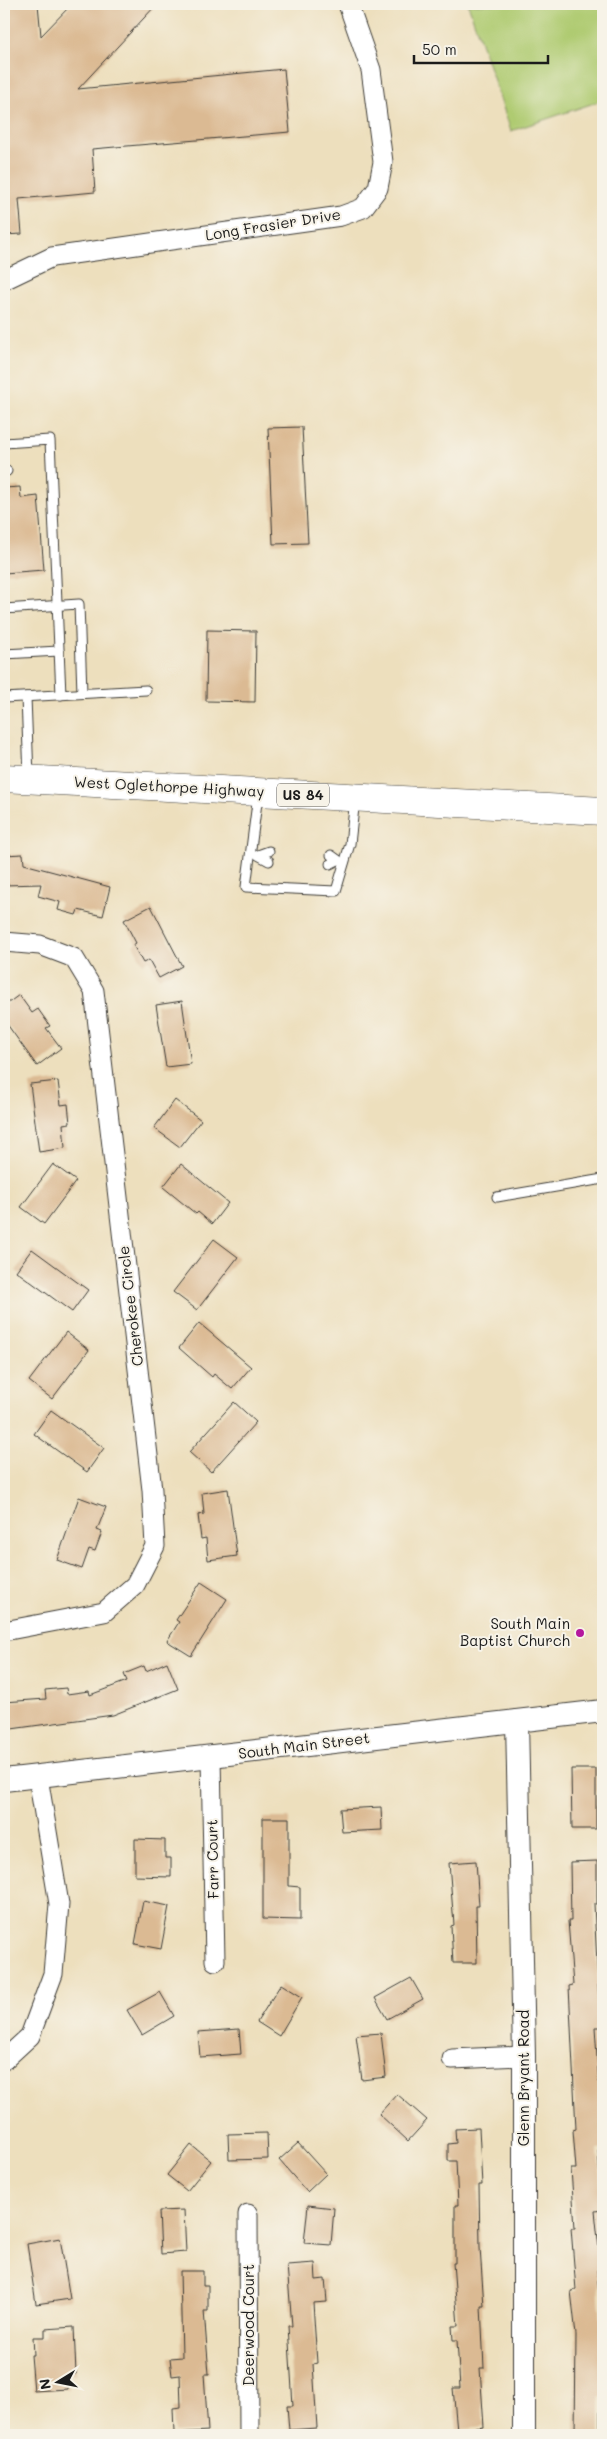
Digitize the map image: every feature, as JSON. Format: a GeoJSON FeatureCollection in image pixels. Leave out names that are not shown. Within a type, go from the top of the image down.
{"type":"FeatureCollection","features":[{"type":"Feature","properties":{"kind":"highway","name":"West Oglethorpe Highway"},"geometry":{"type":"LineString","coordinates":[[16,779],[603,811]]}},
{"type":"Feature","properties":{"kind":"street","name":"Long Frasier Drive"},"geometry":{"type":"LineString","coordinates":[[4,280],[52,258],[340,216],[363,208],[378,188],[383,162],[371,70],[348,4]]}},
{"type":"Feature","properties":{"kind":"street","name":"Cherokee Circle"},"geometry":{"type":"LineString","coordinates":[[4,942],[40,945],[74,958],[94,991],[152,1490],[155,1546],[135,1585],[104,1612],[4,1631]]}},
{"type":"Feature","properties":{"kind":"street","name":"South Main Street"},"geometry":{"type":"LineString","coordinates":[[4,1780],[603,1711]]}},
{"type":"Feature","properties":{"kind":"street","name":"Glenn Bryant Road"},"geometry":{"type":"LineString","coordinates":[[517,1722],[524,2056],[524,2435]]}},
{"type":"Feature","properties":{"kind":"street","name":"Farr Court"},"geometry":{"type":"LineString","coordinates":[[211,1757],[215,1961]]}},
{"type":"Feature","properties":{"kind":"street"},"geometry":{"type":"LineString","coordinates":[[4,2060],[30,2036],[53,1974],[59,1904],[38,1777]]}},
{"type":"Feature","properties":{"kind":"street"},"geometry":{"type":"LineString","coordinates":[[452,2059],[524,2056]]}},
{"type":"Feature","properties":{"kind":"street","name":"Deerwood Court"},"geometry":{"type":"LineString","coordinates":[[248,2214],[249,2435]]}},
{"type":"Feature","properties":{"kind":"lane"},"geometry":{"type":"LineString","coordinates":[[4,443],[50,440],[61,695]]}},
{"type":"Feature","properties":{"kind":"lane"},"geometry":{"type":"LineString","coordinates":[[4,609],[79,604],[82,694]]}},
{"type":"Feature","properties":{"kind":"lane"},"geometry":{"type":"LineString","coordinates":[[4,654],[59,651]]}},
{"type":"Feature","properties":{"kind":"lane"},"geometry":{"type":"LineString","coordinates":[[4,698],[146,690]]}},
{"type":"Feature","properties":{"kind":"lane"},"geometry":{"type":"LineString","coordinates":[[16,779],[26,697]]}},
{"type":"Feature","properties":{"kind":"lane"},"geometry":{"type":"LineString","coordinates":[[259,792],[254,854],[246,887],[336,891],[336,860],[350,844],[356,798]]}},
{"type":"Feature","properties":{"kind":"lane"},"geometry":{"type":"LineString","coordinates":[[254,854],[269,856]]}},
{"type":"Feature","properties":{"kind":"lane"},"geometry":{"type":"LineString","coordinates":[[497,1197],[603,1179]]}},
{"type":"Feature","properties":{"kind":"green space"},"geometry":{"type":"Polygon","coordinates":[[[468,4],[603,4],[603,100],[511,131],[468,4]]]}},
{"type":"Feature","properties":{"kind":"building"},"geometry":{"type":"Polygon","coordinates":[[[4,4],[38,4],[41,36],[72,4],[157,4],[78,89],[284,69],[290,132],[92,149],[95,192],[19,199],[22,234],[4,235],[4,4]]]}},
{"type":"Feature","properties":{"kind":"building"},"geometry":{"type":"Polygon","coordinates":[[[302,427],[308,543],[273,544],[268,428],[302,427]]]}},
{"type":"Feature","properties":{"kind":"building"},"geometry":{"type":"Polygon","coordinates":[[[20,487],[21,498],[38,496],[44,570],[4,573],[4,488],[20,487]]]}},
{"type":"Feature","properties":{"kind":"building"},"geometry":{"type":"Polygon","coordinates":[[[207,630],[256,631],[255,702],[206,701],[207,630]]]}},
{"type":"Feature","properties":{"kind":"building"},"geometry":{"type":"Polygon","coordinates":[[[23,854],[24,864],[110,887],[103,916],[78,910],[76,915],[58,910],[60,902],[38,896],[41,884],[4,885],[4,855],[23,854]]]}},
{"type":"Feature","properties":{"kind":"building"},"geometry":{"type":"Polygon","coordinates":[[[151,906],[182,966],[159,978],[149,960],[143,963],[133,945],[136,943],[124,920],[151,906]]]}},
{"type":"Feature","properties":{"kind":"building"},"geometry":{"type":"Polygon","coordinates":[[[19,995],[32,1013],[38,1009],[50,1026],[46,1028],[61,1048],[37,1066],[4,1020],[4,1006],[19,995]]]}},
{"type":"Feature","properties":{"kind":"building"},"geometry":{"type":"Polygon","coordinates":[[[182,1001],[191,1064],[166,1067],[156,1005],[182,1001]]]}},
{"type":"Feature","properties":{"kind":"building"},"geometry":{"type":"Polygon","coordinates":[[[58,1081],[61,1105],[68,1104],[70,1123],[63,1124],[65,1148],[39,1152],[30,1084],[58,1081]]]}},
{"type":"Feature","properties":{"kind":"building"},"geometry":{"type":"Polygon","coordinates":[[[175,1100],[201,1120],[180,1147],[154,1128],[175,1100]]]}},
{"type":"Feature","properties":{"kind":"building"},"geometry":{"type":"Polygon","coordinates":[[[53,1164],[76,1181],[44,1224],[21,1207],[53,1164]]]}},
{"type":"Feature","properties":{"kind":"building"},"geometry":{"type":"Polygon","coordinates":[[[181,1164],[228,1203],[212,1224],[198,1212],[196,1214],[163,1187],[181,1164]]]}},
{"type":"Feature","properties":{"kind":"building"},"geometry":{"type":"Polygon","coordinates":[[[214,1239],[238,1257],[197,1310],[173,1292],[214,1239]]]}},
{"type":"Feature","properties":{"kind":"building"},"geometry":{"type":"Polygon","coordinates":[[[32,1249],[88,1290],[72,1312],[16,1271],[32,1249]]]}},
{"type":"Feature","properties":{"kind":"building"},"geometry":{"type":"Polygon","coordinates":[[[199,1323],[251,1367],[232,1389],[214,1374],[212,1377],[179,1348],[199,1323]]]}},
{"type":"Feature","properties":{"kind":"building"},"geometry":{"type":"Polygon","coordinates":[[[66,1332],[89,1350],[52,1399],[29,1381],[66,1332]]]}},
{"type":"Feature","properties":{"kind":"building"},"geometry":{"type":"Polygon","coordinates":[[[234,1402],[256,1422],[211,1472],[189,1452],[234,1402]]]}},
{"type":"Feature","properties":{"kind":"building"},"geometry":{"type":"Polygon","coordinates":[[[51,1410],[104,1448],[87,1472],[34,1434],[51,1410]]]}},
{"type":"Feature","properties":{"kind":"building"},"geometry":{"type":"Polygon","coordinates":[[[228,1489],[237,1556],[208,1560],[206,1538],[201,1539],[198,1515],[204,1514],[202,1493],[228,1489]]]}},
{"type":"Feature","properties":{"kind":"building"},"geometry":{"type":"Polygon","coordinates":[[[79,1497],[106,1507],[97,1530],[102,1532],[95,1551],[89,1549],[82,1569],[57,1560],[79,1497]]]}},
{"type":"Feature","properties":{"kind":"building"},"geometry":{"type":"Polygon","coordinates":[[[201,1582],[227,1599],[191,1656],[167,1641],[179,1622],[176,1620],[201,1582]]]}},
{"type":"Feature","properties":{"kind":"building"},"geometry":{"type":"Polygon","coordinates":[[[167,1662],[178,1689],[113,1715],[4,1730],[4,1702],[46,1699],[45,1690],[66,1688],[67,1694],[89,1691],[90,1695],[127,1681],[124,1674],[144,1666],[146,1671],[167,1662]]]}},
{"type":"Feature","properties":{"kind":"building"},"geometry":{"type":"Polygon","coordinates":[[[571,1769],[596,1769],[596,1829],[572,1829],[571,1769]]]}},
{"type":"Feature","properties":{"kind":"building"},"geometry":{"type":"Polygon","coordinates":[[[381,1807],[382,1830],[342,1832],[340,1809],[381,1807]]]}},
{"type":"Feature","properties":{"kind":"building"},"geometry":{"type":"Polygon","coordinates":[[[263,1818],[289,1818],[289,1886],[300,1887],[300,1920],[263,1919],[263,1818]]]}},
{"type":"Feature","properties":{"kind":"building"},"geometry":{"type":"Polygon","coordinates":[[[135,1839],[165,1840],[165,1858],[171,1858],[171,1877],[135,1876],[135,1839]]]}},
{"type":"Feature","properties":{"kind":"building"},"geometry":{"type":"Polygon","coordinates":[[[476,1861],[479,1906],[476,1906],[477,1963],[453,1963],[451,1926],[454,1925],[449,1863],[476,1861]]]}},
{"type":"Feature","properties":{"kind":"building"},"geometry":{"type":"Polygon","coordinates":[[[597,1861],[597,1904],[594,1904],[599,2005],[603,2004],[603,2027],[595,2027],[603,2149],[598,2150],[602,2210],[595,2211],[601,2269],[597,2270],[603,2350],[603,2396],[600,2396],[600,2435],[575,2435],[576,2335],[571,2291],[576,2290],[571,2228],[575,2228],[571,2169],[576,2169],[573,2130],[576,2129],[569,1986],[573,1985],[568,1921],[571,1921],[570,1862],[597,1861]]]}},
{"type":"Feature","properties":{"kind":"building"},"geometry":{"type":"Polygon","coordinates":[[[143,1901],[169,1906],[161,1949],[135,1944],[143,1901]]]}},
{"type":"Feature","properties":{"kind":"building"},"geometry":{"type":"Polygon","coordinates":[[[411,1978],[423,1999],[387,2019],[375,1998],[411,1978]]]}},
{"type":"Feature","properties":{"kind":"building"},"geometry":{"type":"Polygon","coordinates":[[[281,1984],[302,1997],[279,2036],[257,2022],[281,1984]]]}},
{"type":"Feature","properties":{"kind":"building"},"geometry":{"type":"Polygon","coordinates":[[[160,1992],[174,2016],[142,2035],[127,2010],[160,1992]]]}},
{"type":"Feature","properties":{"kind":"building"},"geometry":{"type":"Polygon","coordinates":[[[239,2029],[241,2054],[200,2057],[198,2032],[239,2029]]]}},
{"type":"Feature","properties":{"kind":"building"},"geometry":{"type":"Polygon","coordinates":[[[381,2033],[386,2077],[362,2080],[356,2035],[381,2033]]]}},
{"type":"Feature","properties":{"kind":"building"},"geometry":{"type":"Polygon","coordinates":[[[397,2094],[427,2120],[408,2141],[379,2114],[397,2094]]]}},
{"type":"Feature","properties":{"kind":"building"},"geometry":{"type":"Polygon","coordinates":[[[479,2128],[482,2185],[479,2185],[480,2248],[484,2306],[481,2306],[484,2368],[480,2368],[484,2427],[457,2430],[453,2388],[460,2388],[457,2340],[453,2340],[452,2326],[458,2326],[453,2263],[455,2263],[455,2205],[458,2205],[456,2161],[448,2161],[448,2144],[456,2143],[455,2129],[479,2128]]]}},
{"type":"Feature","properties":{"kind":"building"},"geometry":{"type":"Polygon","coordinates":[[[267,2133],[268,2159],[229,2160],[228,2134],[267,2133]]]}},
{"type":"Feature","properties":{"kind":"building"},"geometry":{"type":"Polygon","coordinates":[[[298,2143],[326,2174],[307,2192],[279,2160],[298,2143]]]}},
{"type":"Feature","properties":{"kind":"building"},"geometry":{"type":"Polygon","coordinates":[[[191,2145],[211,2161],[187,2191],[167,2175],[191,2145]]]}},
{"type":"Feature","properties":{"kind":"building"},"geometry":{"type":"Polygon","coordinates":[[[308,2205],[334,2208],[331,2245],[304,2243],[308,2205]]]}},
{"type":"Feature","properties":{"kind":"building"},"geometry":{"type":"Polygon","coordinates":[[[184,2210],[186,2252],[161,2254],[159,2211],[184,2210]]]}},
{"type":"Feature","properties":{"kind":"building"},"geometry":{"type":"Polygon","coordinates":[[[60,2238],[70,2299],[36,2304],[27,2244],[60,2238]]]}},
{"type":"Feature","properties":{"kind":"building"},"geometry":{"type":"Polygon","coordinates":[[[315,2263],[316,2280],[325,2279],[327,2302],[313,2303],[317,2363],[313,2364],[317,2428],[289,2430],[287,2406],[293,2406],[288,2326],[292,2326],[287,2265],[315,2263]]]}},
{"type":"Feature","properties":{"kind":"building"},"geometry":{"type":"Polygon","coordinates":[[[180,2271],[203,2271],[203,2285],[208,2285],[208,2311],[204,2311],[209,2374],[204,2374],[208,2431],[174,2433],[173,2408],[181,2407],[180,2375],[172,2376],[170,2358],[182,2357],[180,2271]]]}},
{"type":"Feature","properties":{"kind":"building"},"geometry":{"type":"Polygon","coordinates":[[[74,2327],[76,2374],[67,2374],[68,2389],[34,2391],[31,2355],[34,2355],[33,2337],[45,2337],[45,2329],[74,2327]]]}},
{"type":"Feature","properties":{"kind":"place","name":"South Main Baptist Church"},"geometry":{"type":"Point","coordinates":[580,1633]}}]}
